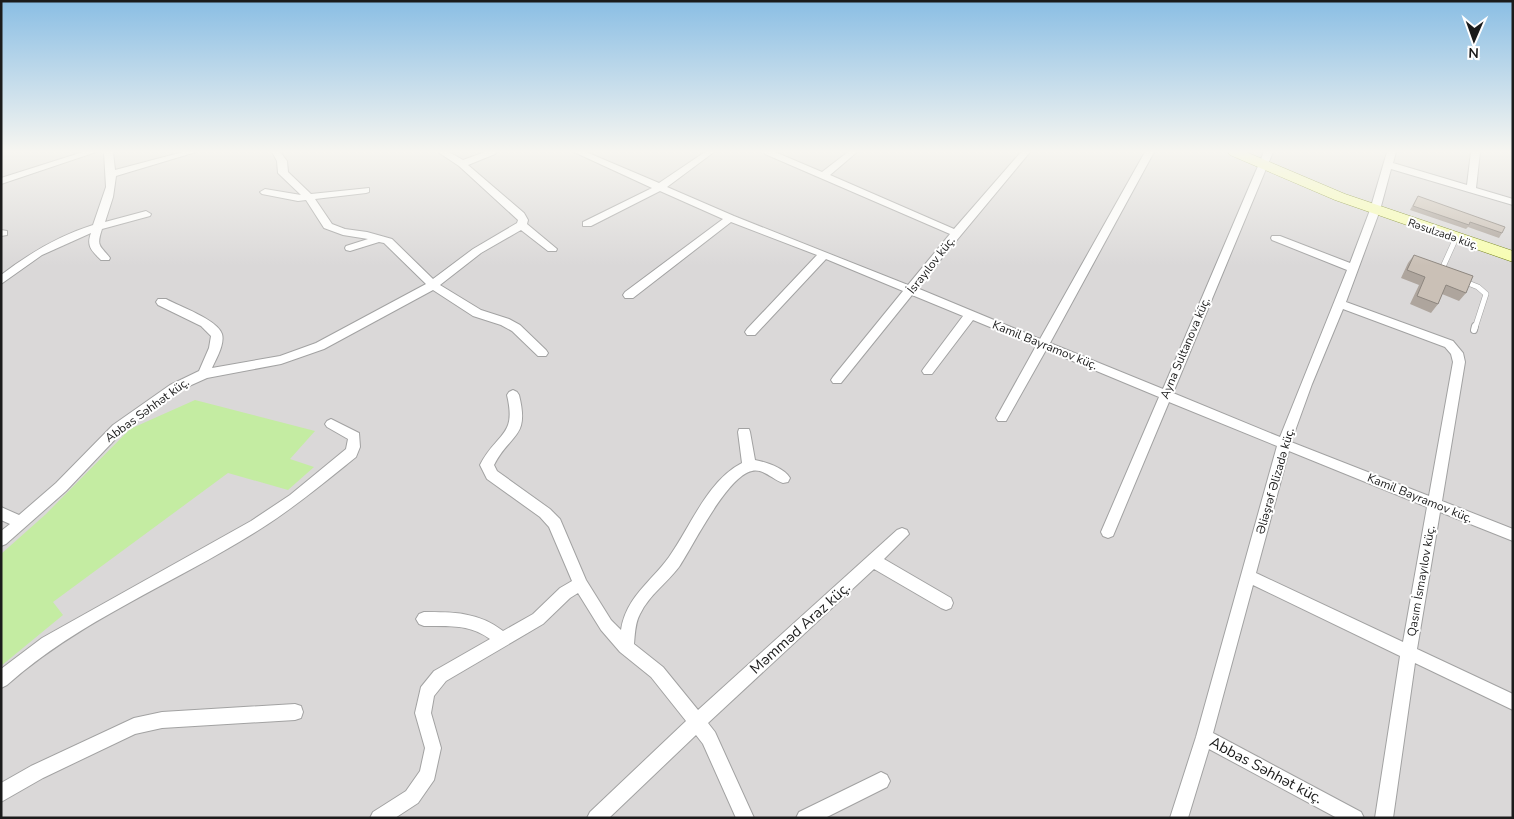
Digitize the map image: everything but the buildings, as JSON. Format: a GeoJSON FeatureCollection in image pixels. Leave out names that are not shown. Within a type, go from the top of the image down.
{"type":"FeatureCollection","features":[{"type":"Feature","properties":{"kind":"street"},"geometry":{"type":"LineString","coordinates":[[105,258],[94,247],[93,240],[100,226],[110,190]]}},
{"type":"Feature","properties":{"kind":"street"},"geometry":{"type":"LineString","coordinates":[[301,190],[310,198],[328,226],[344,232],[388,241],[433,285],[476,313],[505,322],[516,328],[542,353]]}},
{"type":"Feature","properties":{"kind":"street"},"geometry":{"type":"LineString","coordinates":[[265,192],[298,198],[310,198],[364,190]]}},
{"type":"Feature","properties":{"kind":"street"},"geometry":{"type":"LineString","coordinates":[[492,190],[520,215],[523,220],[522,225],[552,249]]}},
{"type":"Feature","properties":{"kind":"street"},"geometry":{"type":"LineString","coordinates":[[587,224],[655,190]]}},
{"type":"Feature","properties":{"kind":"street","name":"Kamil Bayramov küç."},"geometry":{"type":"LineString","coordinates":[[664,190],[1044,343],[1284,444],[1513,535]]}},
{"type":"Feature","properties":{"kind":"street"},"geometry":{"type":"LineString","coordinates":[[858,190],[956,232]]}},
{"type":"Feature","properties":{"kind":"street","name":"İsrayılov küç."},"geometry":{"type":"LineString","coordinates":[[838,380],[956,232],[993,190]]}},
{"type":"Feature","properties":{"kind":"street"},"geometry":{"type":"LineString","coordinates":[[1002,418],[1129,190]]}},
{"type":"Feature","properties":{"kind":"street","name":"Ayna Sultanova küç."},"geometry":{"type":"LineString","coordinates":[[1108,532],[1252,190]]}},
{"type":"Feature","properties":{"kind":"street","name":"Rəsulzadə küç."},"geometry":{"type":"LineString","coordinates":[[1334,190],[1375,210],[1513,257]]}},
{"type":"Feature","properties":{"kind":"street","name":"Əliəşrəf Əlizadə küç."},"geometry":{"type":"LineString","coordinates":[[1179,818],[1204,737],[1284,444],[1306,384],[1340,304],[1375,210],[1380,190]]}},
{"type":"Feature","properties":{"kind":"street"},"geometry":{"type":"LineString","coordinates":[[1475,190],[1513,202]]}},
{"type":"Feature","properties":{"kind":"street"},"geometry":{"type":"LineString","coordinates":[[1,281],[38,254],[100,226],[146,214]]}},
{"type":"Feature","properties":{"kind":"street"},"geometry":{"type":"LineString","coordinates":[[629,295],[730,218]]}},
{"type":"Feature","properties":{"kind":"street","name":"Abbas Səhhət küç."},"geometry":{"type":"LineString","coordinates":[[1,540],[61,487],[118,428],[174,388],[204,374],[299,355],[320,346],[433,285],[477,251],[522,225]]}},
{"type":"Feature","properties":{"kind":"street"},"geometry":{"type":"LineString","coordinates":[[350,248],[380,238]]}},
{"type":"Feature","properties":{"kind":"street"},"geometry":{"type":"LineString","coordinates":[[1276,238],[1353,268]]}},
{"type":"Feature","properties":{"kind":"street"},"geometry":{"type":"LineString","coordinates":[[751,332],[824,254]]}},
{"type":"Feature","properties":{"kind":"street"},"geometry":{"type":"LineString","coordinates":[[162,302],[205,323],[217,335],[215,348],[204,374]]}},
{"type":"Feature","properties":{"kind":"street","name":"Qasım İsmayılov küç."},"geometry":{"type":"LineString","coordinates":[[1340,304],[1449,344],[1457,353],[1459,362],[1409,651],[1384,818]]}},
{"type":"Feature","properties":{"kind":"street"},"geometry":{"type":"LineString","coordinates":[[928,371],[970,314]]}},
{"type":"Feature","properties":{"kind":"street"},"geometry":{"type":"LineString","coordinates":[[513,395],[518,411],[518,423],[507,440],[491,455],[487,465],[492,475],[545,513],[555,524],[580,584],[606,625],[626,648],[657,672],[698,721],[716,752],[745,818]]}},
{"type":"Feature","properties":{"kind":"street"},"geometry":{"type":"LineString","coordinates":[[1,680],[47,643],[256,525],[295,499],[351,453],[354,447],[354,437],[331,424]]}},
{"type":"Feature","properties":{"kind":"street"},"geometry":{"type":"LineString","coordinates":[[744,432],[749,465]]}},
{"type":"Feature","properties":{"kind":"street"},"geometry":{"type":"LineString","coordinates":[[626,648],[633,612],[639,602],[673,563],[724,485],[738,470],[749,465],[768,468],[783,478]]}},
{"type":"Feature","properties":{"kind":"street"},"geometry":{"type":"LineString","coordinates":[[1,513],[21,523]]}},
{"type":"Feature","properties":{"kind":"street","name":"Məmməd Araz küç."},"geometry":{"type":"LineString","coordinates":[[596,818],[698,721],[902,534]]}},
{"type":"Feature","properties":{"kind":"street"},"geometry":{"type":"LineString","coordinates":[[874,561],[946,603]]}},
{"type":"Feature","properties":{"kind":"street"},"geometry":{"type":"LineString","coordinates":[[1248,576],[1513,702]]}},
{"type":"Feature","properties":{"kind":"street"},"geometry":{"type":"LineString","coordinates":[[379,818],[412,797],[428,774],[433,748],[423,713],[427,693],[440,676],[538,619],[565,593],[580,584]]}},
{"type":"Feature","properties":{"kind":"street"},"geometry":{"type":"LineString","coordinates":[[424,619],[474,621],[488,627],[503,640]]}},
{"type":"Feature","properties":{"kind":"street"},"geometry":{"type":"LineString","coordinates":[[1,793],[37,772],[134,726],[162,720],[295,712]]}},
{"type":"Feature","properties":{"kind":"street","name":"Abbas Səhhət küç."},"geometry":{"type":"LineString","coordinates":[[1204,737],[1355,818]]}},
{"type":"Feature","properties":{"kind":"street"},"geometry":{"type":"LineString","coordinates":[[805,818],[881,781]]}},
{"type":"Feature","properties":{"kind":"lane"},"geometry":{"type":"LineString","coordinates":[[1446,274],[1442,269],[1456,238]]}},
{"type":"Feature","properties":{"kind":"lane"},"geometry":{"type":"LineString","coordinates":[[1454,278],[1478,287],[1486,294],[1474,330]]}},
{"type":"Feature","properties":{"kind":"shaded area"},"geometry":{"type":"Polygon","coordinates":[[[1,190],[1513,190],[1513,818],[1,818],[1,190]]]}},
{"type":"Feature","properties":{"kind":"green space"},"geometry":{"type":"Polygon","coordinates":[[[195,400],[315,431],[290,459],[314,467],[288,490],[228,473],[53,602],[63,615],[1,666],[1,554],[46,514],[130,429],[195,400]]]}}]}
